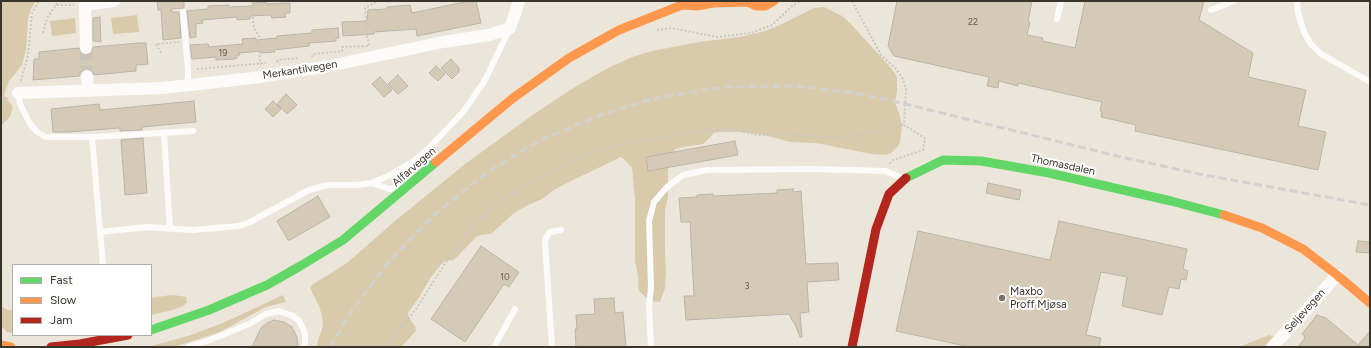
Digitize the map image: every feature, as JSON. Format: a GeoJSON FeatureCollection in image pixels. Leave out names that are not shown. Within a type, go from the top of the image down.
{"type":"FeatureCollection","features":[{"type":"Feature","properties":{"kind":"main road","name":"Alfarvegen"},"geometry":{"type":"LineString","coordinates":[[152,330],[210,310],[267,285],[302,266],[343,240],[410,186],[513,98],[569,58],[619,30],[686,3],[697,6],[714,3],[746,2],[756,6],[765,6],[774,1]]}},
{"type":"Feature","properties":{"kind":"main road","name":"Thomasdalen"},"geometry":{"type":"LineString","coordinates":[[852,347],[876,229],[890,194],[904,179],[943,160],[981,161],[1049,173],[1225,215],[1262,228],[1303,249],[1370,303]]}},
{"type":"Feature","properties":{"kind":"main road"},"geometry":{"type":"LineString","coordinates":[[51,347],[80,344],[123,336]]}},
{"type":"Feature","properties":{"kind":"main road"},"geometry":{"type":"LineString","coordinates":[[1,345],[10,347]]}},
{"type":"Feature","properties":{"kind":"street"},"geometry":{"type":"LineString","coordinates":[[86,48],[85,5],[116,1]]}},
{"type":"Feature","properties":{"kind":"street"},"geometry":{"type":"LineString","coordinates":[[510,28],[519,1]]}},
{"type":"Feature","properties":{"kind":"street","name":"Merkantilvegen"},"geometry":{"type":"LineString","coordinates":[[18,93],[88,91],[188,85],[253,78],[329,66],[443,42],[489,35],[510,28]]}},
{"type":"Feature","properties":{"kind":"street"},"geometry":{"type":"LineString","coordinates":[[87,76],[88,91]]}},
{"type":"Feature","properties":{"kind":"street","name":"Seljevegen"},"geometry":{"type":"LineString","coordinates":[[1272,347],[1337,275]]}},
{"type":"Feature","properties":{"kind":"lane"},"geometry":{"type":"LineString","coordinates":[[1057,19],[1061,1]]}},
{"type":"Feature","properties":{"kind":"lane"},"geometry":{"type":"LineString","coordinates":[[1211,10],[1234,1]]}},
{"type":"Feature","properties":{"kind":"lane"},"geometry":{"type":"LineString","coordinates":[[1298,1],[1298,13],[1304,32],[1310,43],[1321,54],[1370,82]]}},
{"type":"Feature","properties":{"kind":"lane"},"geometry":{"type":"LineString","coordinates":[[183,12],[188,85]]}},
{"type":"Feature","properties":{"kind":"lane"},"geometry":{"type":"LineString","coordinates":[[100,232],[147,227],[212,230],[239,226],[250,222],[309,190],[329,186],[372,183],[386,177],[412,162],[428,149],[453,124],[475,97],[484,82],[510,28]]}},
{"type":"Feature","properties":{"kind":"lane"},"geometry":{"type":"LineString","coordinates":[[18,93],[20,104],[30,124],[37,132],[46,137],[92,137],[164,134],[193,131]]}},
{"type":"Feature","properties":{"kind":"lane"},"geometry":{"type":"LineString","coordinates":[[164,134],[170,229]]}},
{"type":"Feature","properties":{"kind":"lane"},"geometry":{"type":"LineString","coordinates":[[92,137],[103,264]]}},
{"type":"Feature","properties":{"kind":"lane"},"geometry":{"type":"LineString","coordinates":[[651,347],[649,306],[651,287],[649,222],[654,202],[667,187],[683,175],[707,170],[810,169],[886,171],[904,179]]}},
{"type":"Feature","properties":{"kind":"lane"},"geometry":{"type":"LineString","coordinates":[[372,183],[389,189],[410,186]]}},
{"type":"Feature","properties":{"kind":"lane"},"geometry":{"type":"LineString","coordinates":[[552,347],[545,242],[550,232],[561,230]]}},
{"type":"Feature","properties":{"kind":"lane"},"geometry":{"type":"LineString","coordinates":[[494,347],[515,309]]}},
{"type":"Feature","properties":{"kind":"lane"},"geometry":{"type":"LineString","coordinates":[[188,347],[217,338],[249,324],[266,314],[279,311],[293,316],[299,321],[305,334],[306,342],[304,347]]}},
{"type":"Feature","properties":{"kind":"path"},"geometry":{"type":"LineString","coordinates":[[1,105],[5,99],[18,93],[28,56],[32,13],[39,1]]}},
{"type":"Feature","properties":{"kind":"path"},"geometry":{"type":"LineString","coordinates":[[43,33],[47,18],[58,1]]}},
{"type":"Feature","properties":{"kind":"path"},"geometry":{"type":"LineString","coordinates":[[251,1],[254,28],[259,36],[260,64]]}},
{"type":"Feature","properties":{"kind":"path"},"geometry":{"type":"LineString","coordinates":[[306,58],[313,57],[313,54],[342,51],[342,47],[368,46],[365,8],[378,1]]}},
{"type":"Feature","properties":{"kind":"path"},"geometry":{"type":"LineString","coordinates":[[656,31],[671,28],[717,37],[751,33],[772,25],[792,6],[800,1]]}},
{"type":"Feature","properties":{"kind":"path"},"geometry":{"type":"LineString","coordinates":[[852,1],[881,55],[896,69],[903,79],[906,89],[904,123]]}},
{"type":"Feature","properties":{"kind":"path"},"geometry":{"type":"LineString","coordinates":[[56,5],[85,5]]}},
{"type":"Feature","properties":{"kind":"path"},"geometry":{"type":"LineString","coordinates":[[161,53],[156,44],[186,41]]}},
{"type":"Feature","properties":{"kind":"path"},"geometry":{"type":"LineString","coordinates":[[188,69],[260,64],[277,62],[278,60],[299,58]]}},
{"type":"Feature","properties":{"kind":"path"},"geometry":{"type":"LineString","coordinates":[[886,171],[893,160],[923,150],[925,138],[904,123]]}},
{"type":"Feature","properties":{"kind":"path"},"geometry":{"type":"LineString","coordinates":[[386,347],[416,309],[446,262],[475,223],[506,197],[574,159],[621,144],[699,131],[731,129],[757,134],[845,138],[899,126],[904,123]]}},
{"type":"Feature","properties":{"kind":"shaded area"},"geometry":{"type":"Polygon","coordinates":[[[1,1],[36,1],[31,9],[28,19],[26,50],[22,65],[9,81],[4,95],[13,107],[10,117],[1,126],[1,1]]]}},
{"type":"Feature","properties":{"kind":"shaded area"},"geometry":{"type":"Polygon","coordinates":[[[824,7],[842,16],[850,23],[891,68],[897,77],[895,102],[902,126],[900,142],[891,153],[886,155],[871,154],[816,143],[790,142],[760,134],[740,132],[714,133],[703,144],[677,148],[670,155],[668,160],[668,196],[665,211],[666,272],[665,288],[660,302],[650,301],[639,291],[635,261],[635,199],[632,168],[621,157],[563,185],[542,199],[514,213],[491,234],[476,237],[454,260],[444,261],[431,277],[408,313],[416,331],[401,347],[316,347],[323,326],[319,306],[310,288],[313,284],[348,262],[395,221],[465,164],[534,114],[578,85],[608,68],[632,57],[652,51],[699,42],[739,37],[765,31],[814,8],[824,7]]]}},
{"type":"Feature","properties":{"kind":"shaded area"},"geometry":{"type":"Polygon","coordinates":[[[137,15],[139,32],[113,34],[111,18],[137,15]]]}},
{"type":"Feature","properties":{"kind":"shaded area"},"geometry":{"type":"Polygon","coordinates":[[[75,18],[76,33],[52,36],[50,21],[75,18]]]}},
{"type":"Feature","properties":{"kind":"shaded area"},"geometry":{"type":"Polygon","coordinates":[[[171,295],[181,296],[186,297],[187,303],[173,310],[152,315],[152,298],[171,295]]]}},
{"type":"Feature","properties":{"kind":"shaded area"},"geometry":{"type":"Polygon","coordinates":[[[283,295],[286,302],[266,307],[220,332],[174,347],[148,347],[191,335],[225,322],[283,295]]]}},
{"type":"Feature","properties":{"kind":"shaded area"},"geometry":{"type":"Polygon","coordinates":[[[1,306],[8,310],[12,310],[12,332],[7,332],[1,326],[1,306]]]}},
{"type":"Feature","properties":{"kind":"shaded area"},"geometry":{"type":"Polygon","coordinates":[[[1269,335],[1274,337],[1284,347],[1239,347],[1269,335]]]}},
{"type":"Feature","properties":{"kind":"building"},"geometry":{"type":"Polygon","coordinates":[[[157,1],[184,1],[184,8],[171,9],[172,12],[179,12],[181,38],[163,40],[161,10],[158,10],[157,1]]]}},
{"type":"Feature","properties":{"kind":"building"},"geometry":{"type":"Polygon","coordinates":[[[469,1],[476,1],[481,23],[417,36],[416,29],[343,36],[342,22],[367,21],[368,10],[387,9],[387,7],[410,5],[412,13],[469,1]]]}},
{"type":"Feature","properties":{"kind":"building"},"geometry":{"type":"Polygon","coordinates":[[[897,1],[1032,1],[1027,35],[1043,38],[1042,41],[1075,48],[1085,1],[1204,1],[1199,20],[1253,53],[1248,77],[1306,90],[1298,126],[1326,132],[1318,170],[1135,131],[1136,125],[1101,117],[1102,111],[1100,111],[1102,102],[1018,83],[1018,86],[999,81],[998,88],[987,86],[989,77],[894,56],[888,46],[897,1]]]}},
{"type":"Feature","properties":{"kind":"building"},"geometry":{"type":"Polygon","coordinates":[[[266,2],[267,4],[290,3],[290,13],[285,13],[286,17],[272,18],[271,15],[250,16],[250,19],[237,20],[237,17],[202,20],[203,23],[196,24],[196,37],[190,38],[187,11],[208,9],[208,6],[253,6],[253,3],[266,2]]]}},
{"type":"Feature","properties":{"kind":"building"},"geometry":{"type":"Polygon","coordinates":[[[100,17],[101,42],[93,41],[93,18],[100,17]]]}},
{"type":"Feature","properties":{"kind":"building"},"geometry":{"type":"Polygon","coordinates":[[[338,28],[339,38],[336,38],[336,41],[309,43],[309,46],[274,50],[275,52],[261,53],[261,51],[239,53],[240,55],[237,55],[237,58],[234,59],[216,60],[216,57],[192,59],[190,45],[208,44],[209,47],[243,44],[242,39],[256,38],[256,40],[277,38],[277,36],[312,33],[312,30],[338,28]]]}},
{"type":"Feature","properties":{"kind":"building"},"geometry":{"type":"Polygon","coordinates":[[[146,43],[148,64],[136,65],[136,71],[94,75],[91,69],[86,69],[80,72],[80,76],[33,80],[34,59],[39,59],[39,52],[79,48],[82,54],[87,55],[92,52],[93,47],[146,43]]]}},
{"type":"Feature","properties":{"kind":"building"},"geometry":{"type":"Polygon","coordinates":[[[451,59],[459,68],[459,72],[452,79],[441,68],[451,59]]]}},
{"type":"Feature","properties":{"kind":"building"},"geometry":{"type":"Polygon","coordinates":[[[436,66],[445,74],[438,81],[429,73],[436,66]]]}},
{"type":"Feature","properties":{"kind":"building"},"geometry":{"type":"Polygon","coordinates":[[[398,75],[408,86],[398,94],[388,84],[398,75]]]}},
{"type":"Feature","properties":{"kind":"building"},"geometry":{"type":"Polygon","coordinates":[[[380,77],[392,90],[384,97],[372,84],[380,77]]]}},
{"type":"Feature","properties":{"kind":"building"},"geometry":{"type":"Polygon","coordinates":[[[286,94],[297,105],[287,114],[277,104],[286,94]]]}},
{"type":"Feature","properties":{"kind":"building"},"geometry":{"type":"Polygon","coordinates":[[[194,101],[196,122],[142,127],[142,130],[120,131],[120,128],[53,132],[51,109],[99,104],[100,110],[194,101]]]}},
{"type":"Feature","properties":{"kind":"building"},"geometry":{"type":"Polygon","coordinates":[[[273,101],[281,109],[273,117],[265,109],[273,101]]]}},
{"type":"Feature","properties":{"kind":"building"},"geometry":{"type":"Polygon","coordinates":[[[143,138],[147,193],[125,195],[121,140],[143,138]]]}},
{"type":"Feature","properties":{"kind":"building"},"geometry":{"type":"Polygon","coordinates":[[[735,141],[738,155],[648,171],[646,157],[735,141]]]}},
{"type":"Feature","properties":{"kind":"building"},"geometry":{"type":"Polygon","coordinates":[[[988,183],[1021,190],[1019,200],[986,193],[988,183]]]}},
{"type":"Feature","properties":{"kind":"building"},"geometry":{"type":"Polygon","coordinates":[[[793,189],[793,192],[801,191],[806,264],[838,263],[839,280],[807,282],[809,312],[800,313],[802,337],[800,337],[789,314],[686,320],[684,296],[694,296],[690,222],[681,222],[679,198],[713,194],[713,196],[777,193],[777,190],[793,189]]]}},
{"type":"Feature","properties":{"kind":"building"},"geometry":{"type":"Polygon","coordinates":[[[318,196],[330,217],[288,240],[277,221],[318,196]]]}},
{"type":"Feature","properties":{"kind":"building"},"geometry":{"type":"Polygon","coordinates":[[[1059,221],[1187,249],[1183,269],[1188,271],[1186,280],[1181,279],[1179,289],[1169,287],[1162,315],[1122,306],[1127,277],[1101,272],[1086,335],[1101,338],[1099,347],[970,347],[896,331],[918,231],[1050,260],[1059,221]]]}},
{"type":"Feature","properties":{"kind":"building"},"geometry":{"type":"Polygon","coordinates":[[[1358,241],[1370,242],[1370,253],[1356,252],[1358,241]]]}},
{"type":"Feature","properties":{"kind":"building"},"geometry":{"type":"Polygon","coordinates":[[[481,246],[519,272],[509,287],[504,284],[465,342],[431,319],[481,246]]]}},
{"type":"Feature","properties":{"kind":"building"},"geometry":{"type":"Polygon","coordinates":[[[614,298],[615,313],[623,312],[626,347],[576,347],[576,315],[595,314],[594,299],[614,298]]]}},
{"type":"Feature","properties":{"kind":"building"},"geometry":{"type":"Polygon","coordinates":[[[1317,315],[1326,318],[1358,345],[1370,331],[1370,347],[1298,347],[1305,338],[1302,334],[1317,315]]]}},
{"type":"Feature","properties":{"kind":"building"},"geometry":{"type":"Polygon","coordinates":[[[274,320],[284,322],[292,327],[297,337],[298,347],[252,347],[261,328],[274,320]]]}},
{"type":"Feature","properties":{"kind":"tunnel"},"geometry":{"type":"LineString","coordinates":[[86,48],[87,76]]}},
{"type":"Feature","properties":{"kind":"railway"},"geometry":{"type":"LineString","coordinates":[[330,347],[352,310],[392,258],[434,215],[485,174],[525,149],[550,136],[601,115],[652,99],[703,90],[729,87],[785,86],[818,88],[866,95],[1117,156],[1199,174],[1370,205]]}},
{"type":"Feature","properties":{"kind":"traffic: fast"},"geometry":{"type":"LineString","coordinates":[[906,178],[943,160],[981,161],[1049,173],[1171,201],[1224,215]]}},
{"type":"Feature","properties":{"kind":"traffic: fast"},"geometry":{"type":"LineString","coordinates":[[152,330],[209,310],[267,285],[302,265],[343,240],[436,162]]}},
{"type":"Feature","properties":{"kind":"traffic: slow"},"geometry":{"type":"LineString","coordinates":[[436,162],[513,98],[569,58],[619,30],[689,1]]}},
{"type":"Feature","properties":{"kind":"traffic: slow"},"geometry":{"type":"LineString","coordinates":[[745,1],[756,6],[765,6],[774,1]]}},
{"type":"Feature","properties":{"kind":"traffic: slow"},"geometry":{"type":"LineString","coordinates":[[682,5],[697,6],[714,3],[747,2]]}},
{"type":"Feature","properties":{"kind":"traffic: slow"},"geometry":{"type":"LineString","coordinates":[[1224,215],[1262,228],[1303,249],[1370,303]]}},
{"type":"Feature","properties":{"kind":"traffic: slow"},"geometry":{"type":"LineString","coordinates":[[1,345],[11,347]]}},
{"type":"Feature","properties":{"kind":"traffic: jam"},"geometry":{"type":"LineString","coordinates":[[852,347],[876,229],[889,194],[906,178]]}},
{"type":"Feature","properties":{"kind":"traffic: jam"},"geometry":{"type":"LineString","coordinates":[[51,347],[80,344],[123,336]]}},
{"type":"Feature","properties":{"kind":"place","name":"Maxbo Proff Mjøsa"},"geometry":{"type":"Point","coordinates":[1002,298]}}]}
